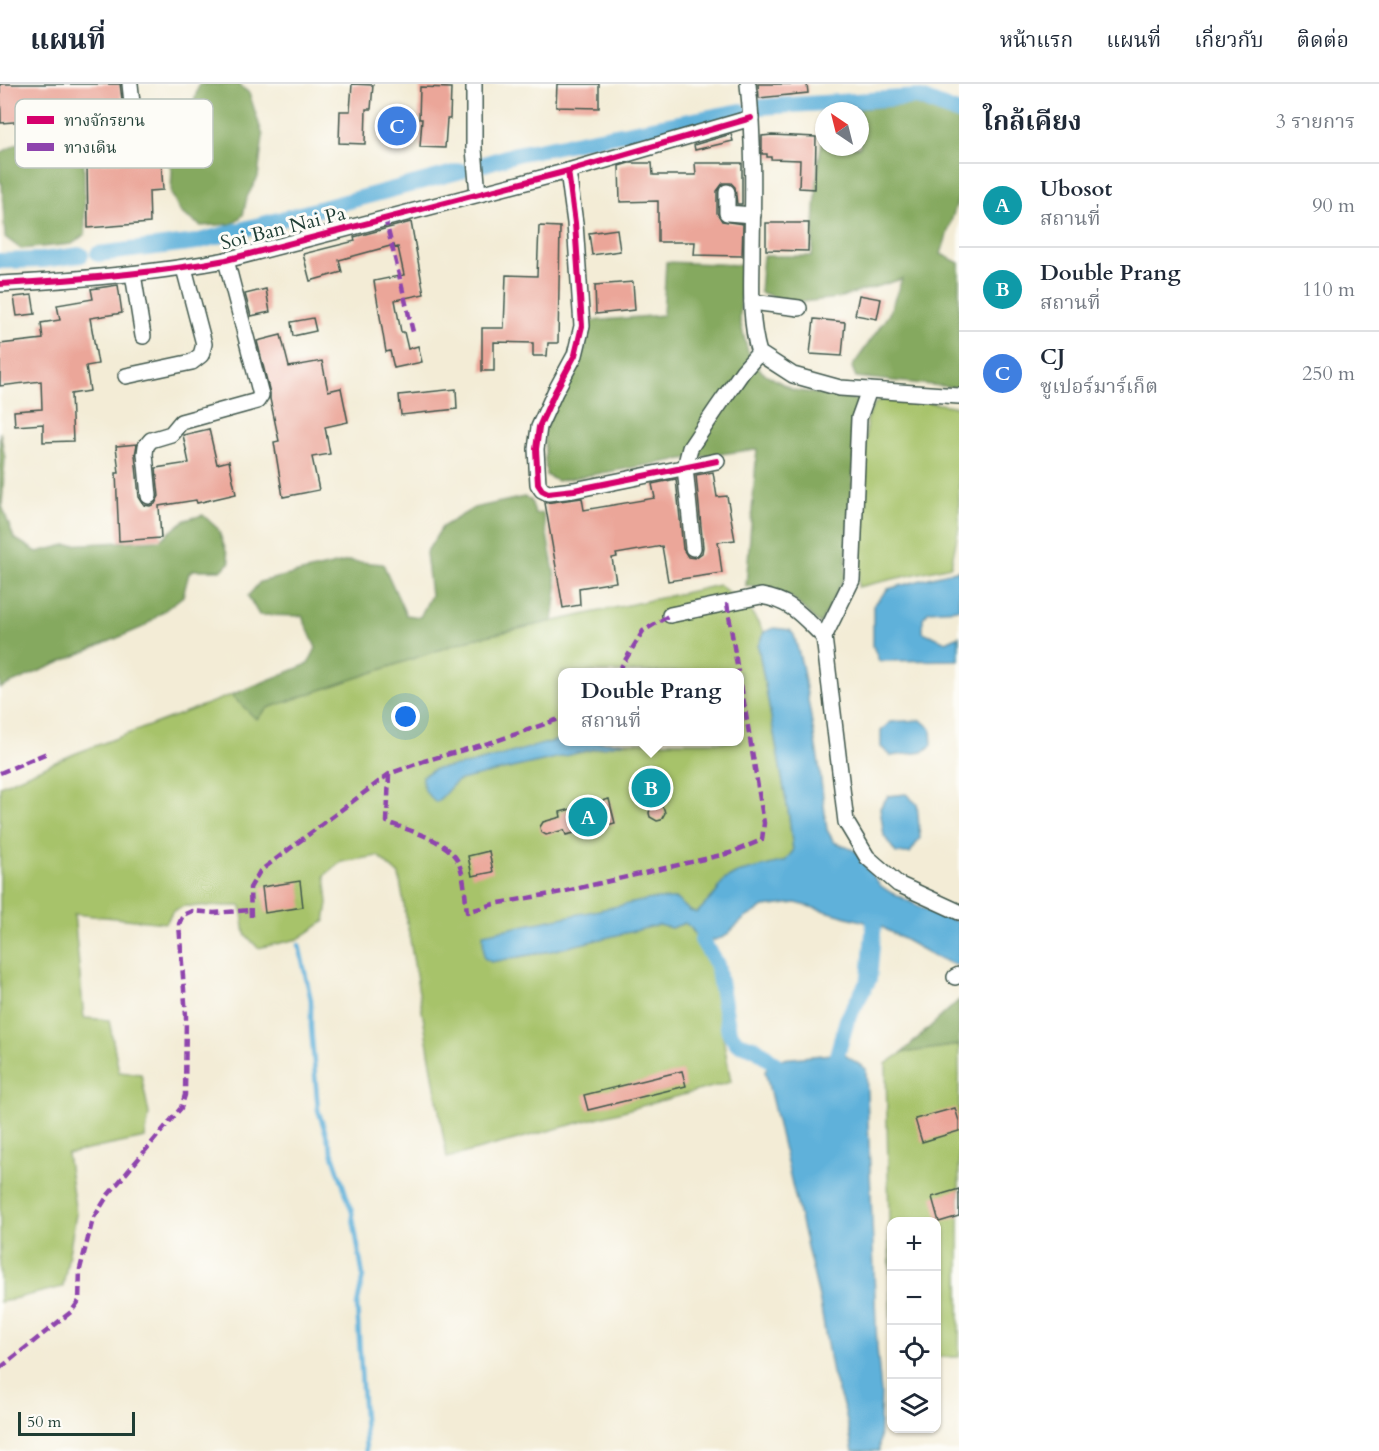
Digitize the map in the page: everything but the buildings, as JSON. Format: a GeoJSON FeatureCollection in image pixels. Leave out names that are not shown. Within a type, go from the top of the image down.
{"type":"FeatureCollection","features":[{"type":"Feature","properties":{"kind":"street"},"geometry":{"type":"LineString","coordinates":[[130,84],[132,99]]}},
{"type":"Feature","properties":{"kind":"street"},"geometry":{"type":"LineString","coordinates":[[474,84],[474,149],[478,194]]}},
{"type":"Feature","properties":{"kind":"street"},"geometry":{"type":"LineString","coordinates":[[748,84],[753,215],[752,321],[759,353],[793,375],[840,388],[959,396]]}},
{"type":"Feature","properties":{"kind":"street","name":"Soi Ban Nai Pa"},"geometry":{"type":"LineString","coordinates":[[0,284],[133,274],[226,260],[568,171],[751,118]]}},
{"type":"Feature","properties":{"kind":"street"},"geometry":{"type":"LineString","coordinates":[[568,171],[575,223],[582,326],[575,355],[539,427],[536,449],[538,484],[548,493],[574,490],[717,461]]}},
{"type":"Feature","properties":{"kind":"street"},"geometry":{"type":"LineString","coordinates":[[727,192],[727,213],[753,215]]}},
{"type":"Feature","properties":{"kind":"street"},"geometry":{"type":"LineString","coordinates":[[149,496],[145,454],[146,446],[151,440],[171,434],[182,422],[257,401],[261,395],[226,260]]}},
{"type":"Feature","properties":{"kind":"street"},"geometry":{"type":"LineString","coordinates":[[126,376],[192,362],[201,355],[204,344],[184,268]]}},
{"type":"Feature","properties":{"kind":"street"},"geometry":{"type":"LineString","coordinates":[[133,274],[143,336]]}},
{"type":"Feature","properties":{"kind":"street"},"geometry":{"type":"LineString","coordinates":[[752,302],[799,308]]}},
{"type":"Feature","properties":{"kind":"street"},"geometry":{"type":"LineString","coordinates":[[693,548],[685,467],[690,448],[743,371],[759,353]]}},
{"type":"Feature","properties":{"kind":"street"},"geometry":{"type":"LineString","coordinates":[[869,390],[859,418],[852,580],[824,637],[846,822],[867,857],[898,884],[959,912]]}},
{"type":"Feature","properties":{"kind":"street"},"geometry":{"type":"LineString","coordinates":[[670,615],[761,596],[776,598],[790,605],[824,637]]}},
{"type":"Feature","properties":{"kind":"green space"},"geometry":{"type":"Polygon","coordinates":[[[199,84],[238,84],[249,93],[263,136],[258,177],[247,197],[243,215],[232,224],[201,226],[181,213],[171,193],[171,168],[213,168],[213,99],[195,99],[199,84]]]}},
{"type":"Feature","properties":{"kind":"green space"},"geometry":{"type":"Polygon","coordinates":[[[915,104],[959,120],[959,196],[941,254],[959,263],[959,388],[856,377],[852,367],[889,314],[902,279],[838,298],[792,303],[760,292],[763,256],[812,256],[819,156],[869,156],[869,108],[915,104]]]}},
{"type":"Feature","properties":{"kind":"green space"},"geometry":{"type":"Polygon","coordinates":[[[15,145],[15,168],[84,168],[85,234],[72,244],[21,249],[5,237],[2,183],[0,182],[0,154],[15,145]]]}},
{"type":"Feature","properties":{"kind":"green space"},"geometry":{"type":"Polygon","coordinates":[[[666,262],[742,265],[740,321],[748,352],[762,372],[793,390],[859,400],[845,576],[820,624],[792,598],[763,588],[746,586],[757,449],[676,460],[557,481],[546,475],[544,433],[561,392],[584,352],[591,321],[663,315],[666,262]]]}},
{"type":"Feature","properties":{"kind":"green space"},"geometry":{"type":"Polygon","coordinates":[[[888,396],[959,407],[959,527],[951,566],[858,587],[867,418],[875,403],[888,396]]]}},
{"type":"Feature","properties":{"kind":"green space"},"geometry":{"type":"Polygon","coordinates":[[[0,432],[5,458],[2,506],[14,538],[37,552],[66,545],[160,540],[185,520],[203,515],[218,529],[230,562],[222,570],[193,570],[189,573],[183,596],[143,627],[0,688],[0,432]]]}},
{"type":"Feature","properties":{"kind":"green space"},"geometry":{"type":"Polygon","coordinates":[[[524,497],[531,500],[535,514],[543,513],[557,588],[553,621],[468,640],[268,708],[256,719],[231,695],[308,664],[316,648],[302,616],[259,615],[248,596],[260,582],[348,561],[383,564],[406,615],[420,617],[431,595],[426,553],[442,527],[474,508],[524,497]]]}},
{"type":"Feature","properties":{"kind":"green space"},"geometry":{"type":"Polygon","coordinates":[[[719,585],[748,607],[764,632],[758,646],[789,816],[793,852],[785,862],[737,873],[724,880],[716,893],[697,913],[690,911],[676,899],[491,962],[551,951],[659,924],[671,928],[685,923],[691,928],[710,963],[731,1082],[447,1158],[399,875],[378,856],[341,862],[325,875],[328,903],[325,921],[298,939],[258,948],[245,934],[241,906],[184,906],[173,911],[166,923],[74,914],[84,1018],[109,1020],[119,1072],[141,1074],[149,1114],[145,1138],[67,1154],[76,1214],[63,1287],[0,1302],[0,786],[74,754],[231,695],[257,719],[267,708],[468,640],[719,585]]]}},
{"type":"Feature","properties":{"kind":"green space"},"geometry":{"type":"Polygon","coordinates":[[[959,1000],[959,1045],[902,1053],[959,1000]]]}},
{"type":"Feature","properties":{"kind":"green space"},"geometry":{"type":"Polygon","coordinates":[[[959,1045],[959,1357],[941,1357],[941,1217],[889,1217],[886,1064],[902,1053],[959,1045]]]}},
{"type":"Feature","properties":{"kind":"water"},"geometry":{"type":"Polygon","coordinates":[[[959,570],[959,609],[929,611],[923,618],[923,632],[946,642],[959,636],[959,660],[879,661],[873,646],[873,606],[888,589],[959,570]]]}},
{"type":"Feature","properties":{"kind":"water"},"geometry":{"type":"Polygon","coordinates":[[[774,628],[790,630],[794,635],[802,665],[819,764],[827,830],[834,842],[856,851],[881,886],[933,913],[959,922],[959,964],[955,965],[934,956],[880,926],[796,903],[764,907],[745,918],[724,937],[711,941],[698,938],[685,923],[671,928],[659,925],[551,951],[491,962],[484,958],[483,934],[652,899],[676,899],[690,911],[697,913],[716,893],[724,880],[737,873],[785,861],[793,851],[789,816],[758,646],[764,632],[774,628]]]}},
{"type":"Feature","properties":{"kind":"water"},"geometry":{"type":"Polygon","coordinates":[[[921,720],[931,729],[932,745],[923,752],[891,756],[881,747],[881,731],[890,722],[921,720]]]}},
{"type":"Feature","properties":{"kind":"water"},"geometry":{"type":"Polygon","coordinates":[[[558,740],[558,746],[608,746],[460,780],[435,802],[427,793],[422,776],[435,769],[470,764],[558,740]]]}},
{"type":"Feature","properties":{"kind":"water"},"geometry":{"type":"Polygon","coordinates":[[[906,794],[917,804],[920,838],[910,853],[896,853],[884,836],[880,808],[888,796],[906,794]]]}},
{"type":"Feature","properties":{"kind":"water"},"geometry":{"type":"Polygon","coordinates":[[[842,1053],[866,1069],[877,1348],[881,1392],[879,1451],[853,1451],[845,1411],[832,1373],[819,1297],[765,1071],[772,1060],[842,1053]]]}},
{"type":"Feature","properties":{"kind":"waterway"},"geometry":{"type":"LineString","coordinates":[[760,107],[918,97],[959,113]]}},
{"type":"Feature","properties":{"kind":"waterway"},"geometry":{"type":"LineString","coordinates":[[484,164],[516,154],[741,111]]}},
{"type":"Feature","properties":{"kind":"waterway"},"geometry":{"type":"LineString","coordinates":[[98,254],[196,242],[461,171]]}},
{"type":"Feature","properties":{"kind":"waterway"},"geometry":{"type":"LineString","coordinates":[[0,261],[42,260],[81,255]]}},
{"type":"Feature","properties":{"kind":"waterway"},"geometry":{"type":"LineString","coordinates":[[820,878],[864,898],[875,910],[869,979],[847,1020],[834,1066],[793,1079],[757,1049],[737,1043],[729,1032],[717,965],[702,940],[707,922],[744,890],[820,878]]}},
{"type":"Feature","properties":{"kind":"waterway"},"geometry":{"type":"LineString","coordinates":[[299,945],[311,1000],[318,1110],[352,1212],[363,1276],[357,1305],[366,1451]]}},
{"type":"Feature","properties":{"kind":"marked path"},"geometry":{"type":"LineString","coordinates":[[385,218],[413,332]]}},
{"type":"Feature","properties":{"kind":"marked path"},"geometry":{"type":"LineString","coordinates":[[727,603],[737,668]]}},
{"type":"Feature","properties":{"kind":"marked path"},"geometry":{"type":"LineString","coordinates":[[620,668],[643,631],[670,615]]}},
{"type":"Feature","properties":{"kind":"marked path"},"geometry":{"type":"LineString","coordinates":[[389,774],[387,822],[428,837],[454,856],[462,875],[467,912],[494,904],[562,892],[730,853],[762,840],[764,823],[744,703]]}},
{"type":"Feature","properties":{"kind":"marked path"},"geometry":{"type":"LineString","coordinates":[[251,917],[250,888],[260,871],[389,774],[558,719]]}},
{"type":"Feature","properties":{"kind":"marked path"},"geometry":{"type":"LineString","coordinates":[[0,773],[47,753]]}},
{"type":"Feature","properties":{"kind":"marked path"},"geometry":{"type":"LineString","coordinates":[[0,1368],[71,1312],[79,1301],[80,1269],[93,1219],[108,1195],[181,1108],[185,1095],[186,1016],[179,924],[183,915],[192,911],[214,913],[251,910]]}},
{"type":"Feature","properties":{"kind":"cycle path"},"geometry":{"type":"LineString","coordinates":[[0,284],[113,276],[226,260],[568,171],[751,118]]}},
{"type":"Feature","properties":{"kind":"cycle path"},"geometry":{"type":"LineString","coordinates":[[568,171],[575,223],[582,326],[575,355],[539,427],[536,449],[538,484],[548,493],[574,490],[717,461]]}},
{"type":"Feature","properties":{"kind":"place","name":"CJ"},"geometry":{"type":"Point","coordinates":[397,126]}},
{"type":"Feature","properties":{"kind":"place","name":"Double Prang"},"geometry":{"type":"Point","coordinates":[651,788]}},
{"type":"Feature","properties":{"kind":"place","name":"Ubosot"},"geometry":{"type":"Point","coordinates":[588,817]}}]}
